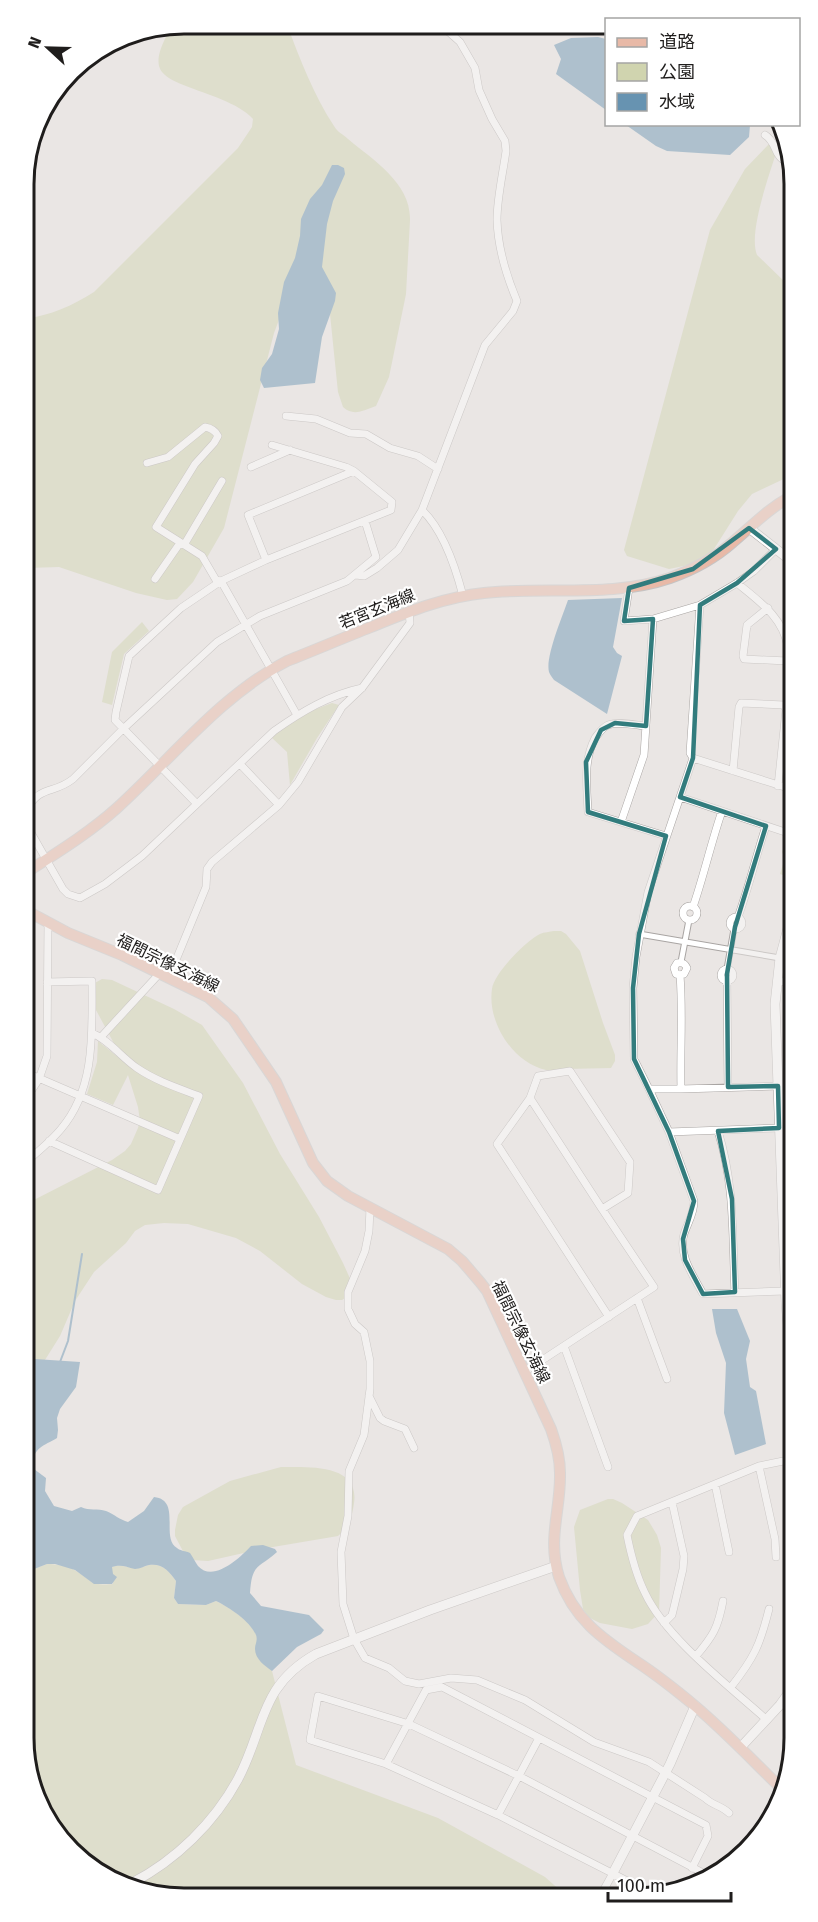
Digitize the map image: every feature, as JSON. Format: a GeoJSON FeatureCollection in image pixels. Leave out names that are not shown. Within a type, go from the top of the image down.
{"type":"FeatureCollection","features":[{"type":"Feature","properties":{"kind":"main road","name":"若宮玄海線"},"geometry":{"type":"LineString","coordinates":[[35,867],[84,835],[116,809],[237,694],[287,661],[409,611],[463,596],[513,590],[629,588],[668,579],[693,569],[731,544],[763,515],[784,501]]}},
{"type":"Feature","properties":{"kind":"main road","name":"福間宗像玄海線"},"geometry":{"type":"LineString","coordinates":[[35,915],[68,933],[208,997],[233,1018],[276,1082],[301,1138],[320,1173],[334,1187],[448,1248],[462,1261],[487,1291],[551,1429],[559,1459],[560,1486],[551,1568],[574,1607],[591,1628],[612,1646],[639,1663],[695,1706],[776,1783]]}},
{"type":"Feature","properties":{"kind":"street"},"geometry":{"type":"LineString","coordinates":[[356,574],[364,576],[398,550],[422,510],[486,345],[513,311],[516,301],[505,271],[497,218],[506,151],[505,141],[479,90],[475,68],[460,42],[451,34]]}},
{"type":"Feature","properties":{"kind":"street"},"geometry":{"type":"LineString","coordinates":[[765,135],[771,140],[780,158]]}},
{"type":"Feature","properties":{"kind":"street"},"geometry":{"type":"LineString","coordinates":[[286,416],[316,419],[350,433],[366,434],[390,448],[418,456],[438,470]]}},
{"type":"Feature","properties":{"kind":"street"},"geometry":{"type":"LineString","coordinates":[[147,463],[168,457],[205,427],[216,432],[218,436],[214,443],[195,464],[156,527],[202,556],[216,580],[220,581],[297,715]]}},
{"type":"Feature","properties":{"kind":"street"},"geometry":{"type":"LineString","coordinates":[[196,804],[116,720],[129,656],[181,608],[220,581],[391,510],[392,502],[354,471],[272,445]]}},
{"type":"Feature","properties":{"kind":"street"},"geometry":{"type":"LineString","coordinates":[[251,467],[290,450]]}},
{"type":"Feature","properties":{"kind":"street"},"geometry":{"type":"LineString","coordinates":[[266,560],[248,515],[354,471]]}},
{"type":"Feature","properties":{"kind":"street"},"geometry":{"type":"LineString","coordinates":[[155,579],[182,544],[222,481]]}},
{"type":"Feature","properties":{"kind":"street"},"geometry":{"type":"LineString","coordinates":[[422,510],[429,517],[444,544],[458,576],[463,596]]}},
{"type":"Feature","properties":{"kind":"street"},"geometry":{"type":"LineString","coordinates":[[35,797],[38,794],[66,785],[217,642],[245,624],[356,574],[376,557],[365,521]]}},
{"type":"Feature","properties":{"kind":"street"},"geometry":{"type":"LineString","coordinates":[[749,528],[784,555]]}},
{"type":"Feature","properties":{"kind":"street"},"geometry":{"type":"LineString","coordinates":[[629,588],[624,621],[652,619],[700,605],[754,571],[776,549]]}},
{"type":"Feature","properties":{"kind":"street"},"geometry":{"type":"LineString","coordinates":[[737,583],[768,608],[779,621],[784,631]]}},
{"type":"Feature","properties":{"kind":"street"},"geometry":{"type":"LineString","coordinates":[[700,605],[690,753],[693,758],[784,787]]}},
{"type":"Feature","properties":{"kind":"street"},"geometry":{"type":"LineString","coordinates":[[768,608],[747,625],[743,656],[744,658],[784,661]]}},
{"type":"Feature","properties":{"kind":"street"},"geometry":{"type":"LineString","coordinates":[[101,1037],[164,975],[206,887],[207,869],[222,853],[279,805],[298,782],[342,707],[362,688],[410,623],[409,611]]}},
{"type":"Feature","properties":{"kind":"street"},"geometry":{"type":"LineString","coordinates":[[621,822],[644,755],[652,619]]}},
{"type":"Feature","properties":{"kind":"street"},"geometry":{"type":"LineString","coordinates":[[35,840],[63,889],[68,894],[80,898],[105,884],[142,856],[274,731],[297,715],[347,691],[362,688]]}},
{"type":"Feature","properties":{"kind":"street"},"geometry":{"type":"LineString","coordinates":[[733,771],[741,703],[784,705]]}},
{"type":"Feature","properties":{"kind":"street"},"geometry":{"type":"LineString","coordinates":[[645,726],[609,724],[601,730],[588,752],[586,762],[588,812],[666,836]]}},
{"type":"Feature","properties":{"kind":"street"},"geometry":{"type":"LineString","coordinates":[[778,786],[784,742]]}},
{"type":"Feature","properties":{"kind":"street"},"geometry":{"type":"LineString","coordinates":[[693,758],[648,892],[639,934],[633,988],[634,1059],[669,1132],[694,1201],[694,1210],[683,1239],[683,1249],[685,1260],[703,1294],[783,1291]]}},
{"type":"Feature","properties":{"kind":"street"},"geometry":{"type":"LineString","coordinates":[[240,764],[279,805]]}},
{"type":"Feature","properties":{"kind":"street"},"geometry":{"type":"LineString","coordinates":[[680,797],[784,832]]}},
{"type":"Feature","properties":{"kind":"street"},"geometry":{"type":"LineString","coordinates":[[681,1089],[680,975],[686,972],[687,968],[681,963],[689,920],[684,916],[684,912],[687,908],[693,907],[722,811]]}},
{"type":"Feature","properties":{"kind":"street"},"geometry":{"type":"LineString","coordinates":[[728,1087],[727,982],[731,980],[733,974],[727,969],[734,929],[730,921],[738,917],[766,826]]}},
{"type":"Feature","properties":{"kind":"street"},"geometry":{"type":"LineString","coordinates":[[34,1085],[39,1079],[47,1049],[48,922]]}},
{"type":"Feature","properties":{"kind":"street"},"geometry":{"type":"LineString","coordinates":[[639,934],[780,958]]}},
{"type":"Feature","properties":{"kind":"street"},"geometry":{"type":"LineString","coordinates":[[783,1179],[779,1128],[776,1014],[777,981],[784,949]]}},
{"type":"Feature","properties":{"kind":"street"},"geometry":{"type":"LineString","coordinates":[[34,1154],[62,1128],[72,1114],[89,1067],[92,1033],[92,981],[47,982]]}},
{"type":"Feature","properties":{"kind":"street"},"geometry":{"type":"LineString","coordinates":[[777,981],[783,982]]}},
{"type":"Feature","properties":{"kind":"street"},"geometry":{"type":"LineString","coordinates":[[49,1141],[158,1190],[199,1096],[141,1071],[101,1037],[92,1033]]}},
{"type":"Feature","properties":{"kind":"street"},"geometry":{"type":"LineString","coordinates":[[602,1209],[628,1192],[630,1162],[570,1071],[538,1076],[530,1098],[497,1144],[609,1317]]}},
{"type":"Feature","properties":{"kind":"street"},"geometry":{"type":"LineString","coordinates":[[34,1077],[180,1139]]}},
{"type":"Feature","properties":{"kind":"street"},"geometry":{"type":"LineString","coordinates":[[649,1089],[778,1086]]}},
{"type":"Feature","properties":{"kind":"street"},"geometry":{"type":"LineString","coordinates":[[524,1372],[654,1287],[530,1098]]}},
{"type":"Feature","properties":{"kind":"street"},"geometry":{"type":"LineString","coordinates":[[669,1132],[779,1128]]}},
{"type":"Feature","properties":{"kind":"street"},"geometry":{"type":"LineString","coordinates":[[718,1131],[728,1170],[732,1199],[735,1292]]}},
{"type":"Feature","properties":{"kind":"street"},"geometry":{"type":"LineString","coordinates":[[370,1208],[369,1231],[364,1251],[348,1292],[348,1309],[356,1324],[364,1332],[370,1361],[369,1396],[363,1435],[349,1471],[348,1516],[341,1552],[343,1604],[354,1639],[365,1658],[389,1668],[405,1681],[419,1684],[451,1678],[477,1680],[525,1700],[594,1742],[649,1762],[711,1804],[729,1813]]}},
{"type":"Feature","properties":{"kind":"street"},"geometry":{"type":"LineString","coordinates":[[637,1298],[667,1379]]}},
{"type":"Feature","properties":{"kind":"street"},"geometry":{"type":"LineString","coordinates":[[564,1346],[608,1467]]}},
{"type":"Feature","properties":{"kind":"street"},"geometry":{"type":"LineString","coordinates":[[369,1396],[380,1418],[405,1429],[414,1448]]}},
{"type":"Feature","properties":{"kind":"street"},"geometry":{"type":"LineString","coordinates":[[767,1720],[696,1656],[664,1623],[645,1594],[627,1535],[637,1516],[759,1466],[783,1460]]}},
{"type":"Feature","properties":{"kind":"street"},"geometry":{"type":"LineString","coordinates":[[759,1466],[775,1539],[776,1557]]}},
{"type":"Feature","properties":{"kind":"street"},"geometry":{"type":"LineString","coordinates":[[715,1484],[729,1552]]}},
{"type":"Feature","properties":{"kind":"street"},"geometry":{"type":"LineString","coordinates":[[664,1623],[672,1615],[684,1556],[672,1502]]}},
{"type":"Feature","properties":{"kind":"street"},"geometry":{"type":"LineString","coordinates":[[136,1880],[181,1850],[213,1816],[245,1766],[271,1698],[285,1677],[303,1662],[316,1654],[354,1639],[551,1568]]}},
{"type":"Feature","properties":{"kind":"street"},"geometry":{"type":"LineString","coordinates":[[696,1656],[712,1638],[723,1601]]}},
{"type":"Feature","properties":{"kind":"street"},"geometry":{"type":"LineString","coordinates":[[731,1687],[750,1664],[762,1638],[769,1609]]}},
{"type":"Feature","properties":{"kind":"street"},"geometry":{"type":"LineString","coordinates":[[386,1764],[426,1690],[442,1687],[706,1825],[708,1836],[692,1868]]}},
{"type":"Feature","properties":{"kind":"street"},"geometry":{"type":"LineString","coordinates":[[640,1887],[498,1815],[386,1764],[310,1740],[318,1696],[409,1724],[519,1776],[700,1872]]}},
{"type":"Feature","properties":{"kind":"street"},"geometry":{"type":"LineString","coordinates":[[740,1748],[783,1700]]}},
{"type":"Feature","properties":{"kind":"street"},"geometry":{"type":"LineString","coordinates":[[605,1888],[666,1772],[695,1706]]}},
{"type":"Feature","properties":{"kind":"street"},"geometry":{"type":"LineString","coordinates":[[498,1815],[539,1738]]}},
{"type":"Feature","properties":{"kind":"highlighted area"},"geometry":{"type":"Polygon","coordinates":[[[749,528],[776,549],[737,583],[700,605],[693,758],[680,797],[766,826],[735,927],[727,974],[728,1087],[778,1086],[779,1128],[718,1131],[732,1199],[735,1292],[703,1294],[685,1260],[683,1239],[694,1201],[669,1132],[634,1059],[633,988],[639,934],[666,836],[588,812],[586,762],[601,730],[615,723],[646,726],[653,619],[624,621],[629,588],[693,569],[749,528]]]}},
{"type":"Feature","properties":{"kind":"green space"},"geometry":{"type":"Polygon","coordinates":[[[184,34],[290,34],[314,90],[335,128],[389,174],[404,195],[409,207],[410,220],[406,294],[389,377],[376,406],[355,412],[343,407],[338,392],[330,314],[326,311],[283,309],[274,333],[224,528],[193,582],[177,599],[167,600],[136,593],[59,567],[35,568],[35,317],[78,302],[94,292],[238,148],[252,127],[253,119],[239,108],[167,77],[160,68],[159,61],[168,36],[184,34]]]}},
{"type":"Feature","properties":{"kind":"green space"},"geometry":{"type":"Polygon","coordinates":[[[770,143],[776,153],[760,204],[755,245],[757,255],[784,281],[784,479],[752,494],[703,562],[669,569],[627,556],[624,550],[710,230],[745,169],[770,143]]]}},
{"type":"Feature","properties":{"kind":"green space"},"geometry":{"type":"Polygon","coordinates":[[[142,622],[149,631],[124,654],[112,705],[102,702],[112,652],[142,622]]]}},
{"type":"Feature","properties":{"kind":"green space"},"geometry":{"type":"Polygon","coordinates":[[[332,703],[339,705],[290,785],[287,752],[271,737],[303,714],[332,703]]]}},
{"type":"Feature","properties":{"kind":"green space"},"geometry":{"type":"Polygon","coordinates":[[[784,863],[784,875],[780,874],[784,863]]]}},
{"type":"Feature","properties":{"kind":"green space"},"geometry":{"type":"Polygon","coordinates":[[[554,931],[566,934],[580,951],[615,1055],[611,1068],[546,1070],[534,1066],[513,1050],[498,1027],[494,1015],[492,989],[498,975],[527,943],[540,934],[554,931]]]}},
{"type":"Feature","properties":{"kind":"green space"},"geometry":{"type":"Polygon","coordinates":[[[102,979],[112,980],[202,1025],[243,1083],[280,1154],[319,1217],[352,1283],[348,1296],[342,1300],[326,1297],[302,1284],[260,1251],[236,1238],[188,1224],[145,1225],[135,1231],[126,1243],[94,1272],[75,1301],[60,1336],[34,1377],[34,1200],[125,1151],[131,1144],[140,1121],[128,1075],[113,1105],[87,1094],[97,1062],[98,1041],[124,1062],[89,997],[93,984],[102,979]]]}},
{"type":"Feature","properties":{"kind":"green space"},"geometry":{"type":"Polygon","coordinates":[[[281,1467],[330,1470],[349,1480],[354,1490],[354,1503],[351,1517],[345,1529],[338,1536],[208,1561],[192,1560],[184,1553],[175,1536],[178,1515],[183,1507],[230,1481],[281,1467]]]}},
{"type":"Feature","properties":{"kind":"green space"},"geometry":{"type":"Polygon","coordinates":[[[608,1499],[622,1503],[648,1520],[657,1535],[661,1548],[659,1612],[648,1624],[632,1629],[600,1623],[588,1617],[583,1609],[574,1527],[580,1510],[608,1499]]]}},
{"type":"Feature","properties":{"kind":"green space"},"geometry":{"type":"Polygon","coordinates":[[[47,1564],[58,1565],[70,1568],[100,1584],[113,1584],[111,1567],[140,1568],[158,1565],[168,1571],[176,1581],[174,1598],[178,1604],[206,1605],[216,1601],[244,1619],[253,1629],[257,1637],[258,1658],[272,1671],[296,1765],[438,1818],[545,1877],[557,1888],[184,1888],[155,1885],[136,1880],[101,1862],[78,1844],[65,1829],[46,1795],[40,1776],[34,1738],[34,1569],[47,1564]]]}},
{"type":"Feature","properties":{"kind":"water"},"geometry":{"type":"Polygon","coordinates":[[[571,38],[605,39],[605,109],[556,74],[561,59],[554,45],[571,38]]]}},
{"type":"Feature","properties":{"kind":"water"},"geometry":{"type":"Polygon","coordinates":[[[627,126],[750,126],[749,137],[730,155],[667,151],[627,126]]]}},
{"type":"Feature","properties":{"kind":"water"},"geometry":{"type":"Polygon","coordinates":[[[332,165],[344,168],[345,174],[333,201],[327,224],[322,267],[336,293],[322,337],[315,383],[264,388],[260,380],[262,368],[272,354],[279,329],[278,313],[284,282],[295,258],[301,219],[310,199],[322,185],[332,165]]]}},
{"type":"Feature","properties":{"kind":"water"},"geometry":{"type":"Polygon","coordinates":[[[622,598],[613,647],[622,656],[607,714],[554,680],[548,665],[555,636],[568,600],[622,598]]]}},
{"type":"Feature","properties":{"kind":"water"},"geometry":{"type":"Polygon","coordinates":[[[712,1309],[737,1309],[750,1341],[746,1359],[750,1387],[756,1391],[766,1444],[735,1455],[724,1413],[726,1363],[716,1333],[712,1309]]]}},
{"type":"Feature","properties":{"kind":"water"},"geometry":{"type":"Polygon","coordinates":[[[35,1359],[80,1362],[76,1387],[60,1409],[57,1418],[57,1438],[42,1446],[34,1457],[35,1359]]]}},
{"type":"Feature","properties":{"kind":"water"},"geometry":{"type":"Polygon","coordinates":[[[34,1469],[46,1478],[45,1491],[54,1506],[72,1511],[81,1507],[103,1510],[128,1522],[144,1511],[154,1497],[162,1500],[169,1512],[172,1543],[178,1549],[190,1553],[204,1571],[211,1572],[226,1567],[251,1546],[263,1545],[275,1549],[277,1552],[254,1571],[250,1593],[261,1606],[309,1615],[324,1630],[297,1647],[272,1671],[257,1656],[256,1635],[244,1619],[216,1601],[206,1605],[178,1604],[174,1598],[176,1581],[168,1571],[161,1567],[149,1565],[135,1569],[112,1567],[113,1574],[117,1577],[112,1584],[94,1584],[75,1570],[47,1564],[34,1569],[34,1469]]]}},
{"type":"Feature","properties":{"kind":"waterway"},"geometry":{"type":"LineString","coordinates":[[60,1362],[68,1341],[82,1254]]}}]}
